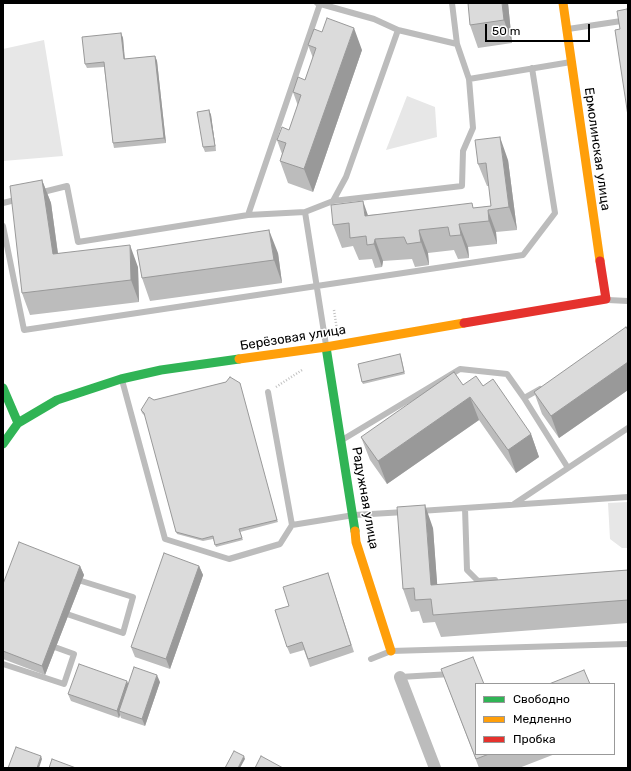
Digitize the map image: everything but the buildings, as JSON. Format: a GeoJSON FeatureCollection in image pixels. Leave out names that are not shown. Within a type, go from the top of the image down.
{"type":"FeatureCollection","features":[{"type":"Feature","properties":{"kind":"street","name":"Ермолинская улица"},"geometry":{"type":"LineString","coordinates":[[563,3],[606,300]]}},
{"type":"Feature","properties":{"kind":"street","name":"Берёзовая улица"},"geometry":{"type":"LineString","coordinates":[[3,444],[18,423],[57,400],[121,379],[161,370],[326,346],[606,300]]}},
{"type":"Feature","properties":{"kind":"street","name":"Радужная улица"},"geometry":{"type":"LineString","coordinates":[[326,346],[340,441],[354,515],[356,542],[391,651]]}},
{"type":"Feature","properties":{"kind":"street"},"geometry":{"type":"LineString","coordinates":[[3,388],[18,423]]}},
{"type":"Feature","properties":{"kind":"street"},"geometry":{"type":"LineString","coordinates":[[400,677],[435,768]]}},
{"type":"Feature","properties":{"kind":"lane"},"geometry":{"type":"LineString","coordinates":[[31,195],[67,186],[78,242],[248,215],[305,212],[333,201],[462,186],[463,151],[473,128],[469,79],[457,44],[452,3]]}},
{"type":"Feature","properties":{"kind":"lane"},"geometry":{"type":"LineString","coordinates":[[248,215],[319,4],[374,18],[398,30],[457,44]]}},
{"type":"Feature","properties":{"kind":"lane"},"geometry":{"type":"LineString","coordinates":[[567,29],[628,20]]}},
{"type":"Feature","properties":{"kind":"lane"},"geometry":{"type":"LineString","coordinates":[[333,201],[346,177],[398,30]]}},
{"type":"Feature","properties":{"kind":"lane"},"geometry":{"type":"LineString","coordinates":[[469,79],[572,62]]}},
{"type":"Feature","properties":{"kind":"lane"},"geometry":{"type":"LineString","coordinates":[[3,226],[24,330],[523,255],[555,213],[532,68]]}},
{"type":"Feature","properties":{"kind":"lane"},"geometry":{"type":"LineString","coordinates":[[3,203],[24,197]]}},
{"type":"Feature","properties":{"kind":"lane"},"geometry":{"type":"LineString","coordinates":[[305,212],[326,346]]}},
{"type":"Feature","properties":{"kind":"lane"},"geometry":{"type":"LineString","coordinates":[[606,300],[628,301]]}},
{"type":"Feature","properties":{"kind":"lane"},"geometry":{"type":"LineString","coordinates":[[340,441],[460,369],[507,374],[568,468]]}},
{"type":"Feature","properties":{"kind":"lane"},"geometry":{"type":"LineString","coordinates":[[121,379],[165,539],[229,558],[280,544],[292,525],[268,392]]}},
{"type":"Feature","properties":{"kind":"lane"},"geometry":{"type":"LineString","coordinates":[[524,398],[544,386]]}},
{"type":"Feature","properties":{"kind":"lane"},"geometry":{"type":"LineString","coordinates":[[513,505],[628,428]]}},
{"type":"Feature","properties":{"kind":"lane"},"geometry":{"type":"LineString","coordinates":[[292,525],[354,515],[628,497]]}},
{"type":"Feature","properties":{"kind":"lane"},"geometry":{"type":"LineString","coordinates":[[465,508],[467,570],[478,581],[502,580]]}},
{"type":"Feature","properties":{"kind":"lane"},"geometry":{"type":"LineString","coordinates":[[55,610],[123,633],[132,597],[66,576]]}},
{"type":"Feature","properties":{"kind":"lane"},"geometry":{"type":"LineString","coordinates":[[3,664],[64,684],[74,654],[46,644]]}},
{"type":"Feature","properties":{"kind":"lane"},"geometry":{"type":"LineString","coordinates":[[371,659],[391,651],[628,644]]}},
{"type":"Feature","properties":{"kind":"lane"},"geometry":{"type":"LineString","coordinates":[[400,677],[460,674]]}},
{"type":"Feature","properties":{"kind":"path"},"geometry":{"type":"LineString","coordinates":[[334,310],[337,335]]}},
{"type":"Feature","properties":{"kind":"path"},"geometry":{"type":"LineString","coordinates":[[268,392],[302,370]]}},
{"type":"Feature","properties":{"kind":"shaded area"},"geometry":{"type":"Polygon","coordinates":[[[44,40],[63,156],[3,161],[3,49],[44,40]]]}},
{"type":"Feature","properties":{"kind":"shaded area"},"geometry":{"type":"Polygon","coordinates":[[[407,96],[435,107],[437,137],[386,150],[407,96]]]}},
{"type":"Feature","properties":{"kind":"shaded area"},"geometry":{"type":"Polygon","coordinates":[[[628,502],[628,548],[622,548],[610,539],[608,503],[628,502]]]}},
{"type":"Feature","properties":{"kind":"traffic: fast"},"geometry":{"type":"LineString","coordinates":[[326,347],[355,531]]}},
{"type":"Feature","properties":{"kind":"traffic: fast"},"geometry":{"type":"LineString","coordinates":[[3,444],[18,423],[57,400],[121,379],[161,370],[239,359]]}},
{"type":"Feature","properties":{"kind":"traffic: fast"},"geometry":{"type":"LineString","coordinates":[[3,388],[18,423]]}},
{"type":"Feature","properties":{"kind":"traffic: slow"},"geometry":{"type":"LineString","coordinates":[[563,3],[600,261]]}},
{"type":"Feature","properties":{"kind":"traffic: slow"},"geometry":{"type":"LineString","coordinates":[[239,359],[326,347],[464,323]]}},
{"type":"Feature","properties":{"kind":"traffic: slow"},"geometry":{"type":"LineString","coordinates":[[355,531],[356,542],[391,651]]}},
{"type":"Feature","properties":{"kind":"traffic: jam"},"geometry":{"type":"LineString","coordinates":[[464,323],[606,299],[600,261]]}}]}
